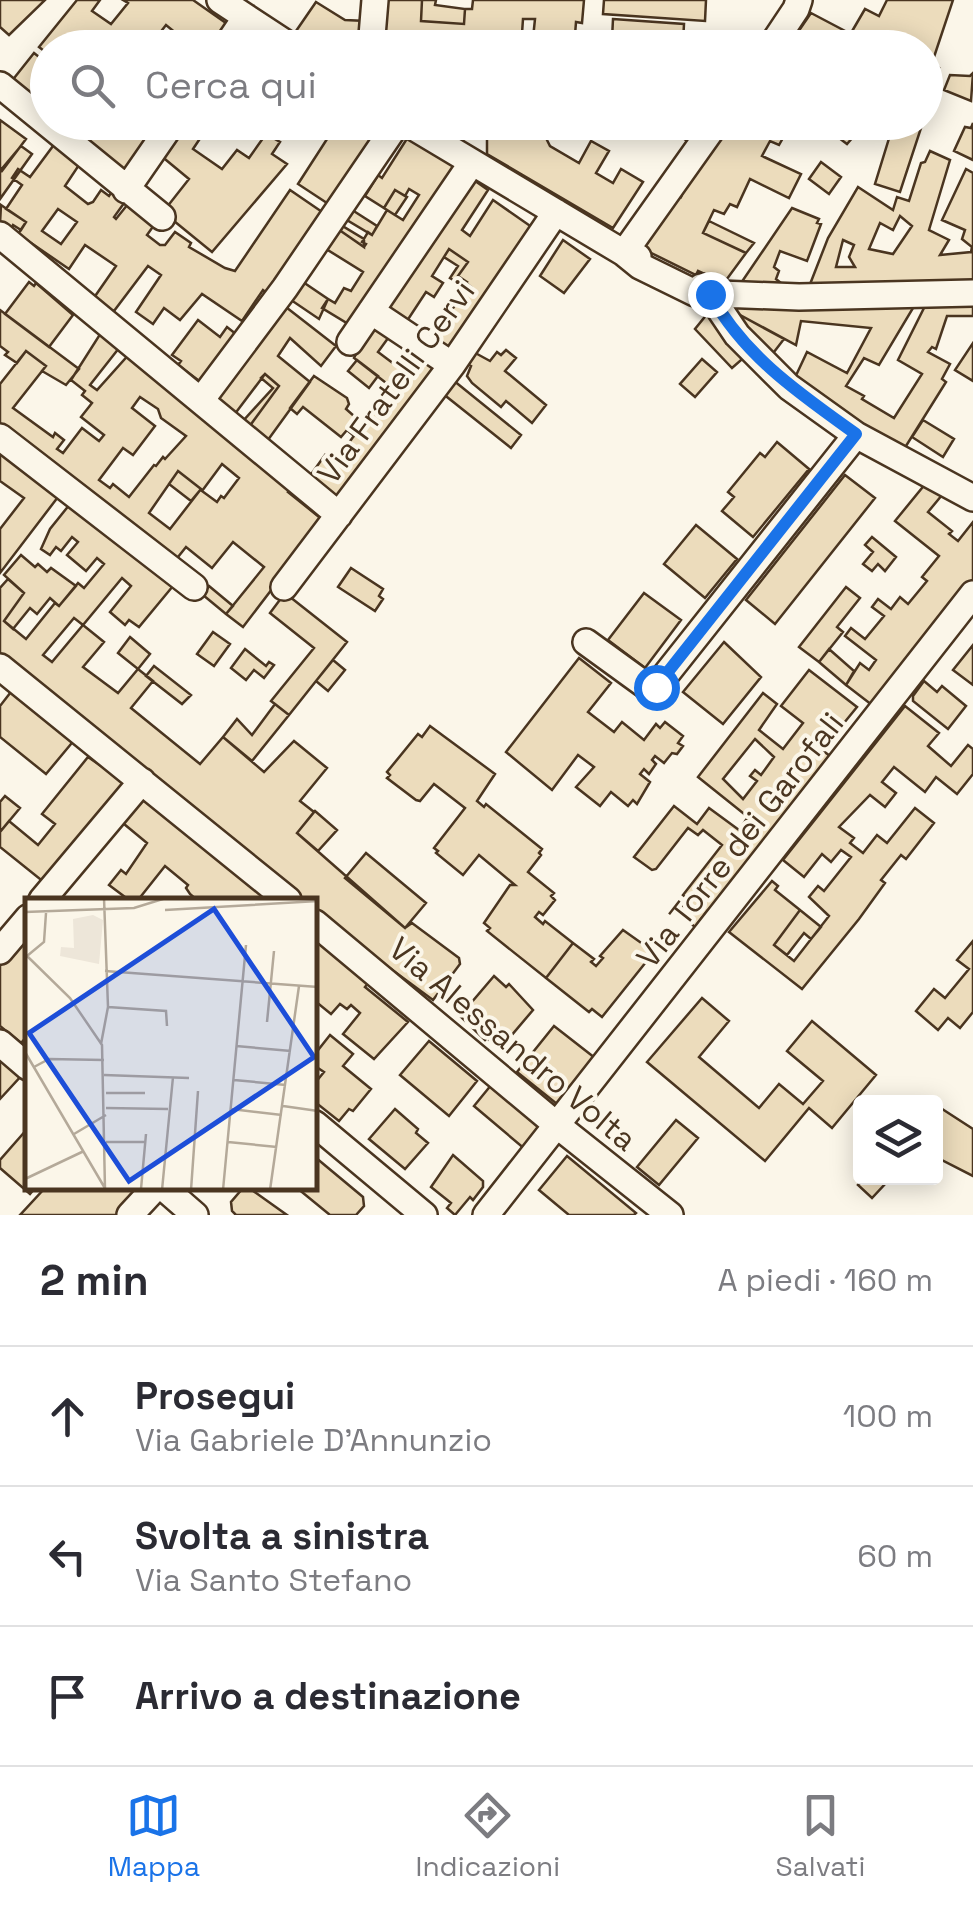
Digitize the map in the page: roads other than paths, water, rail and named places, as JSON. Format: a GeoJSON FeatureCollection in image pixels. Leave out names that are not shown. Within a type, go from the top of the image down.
{"type":"FeatureCollection","features":[{"type":"Feature","properties":{"kind":"street"},"geometry":{"type":"LineString","coordinates":[[220,0],[265,30]]}},
{"type":"Feature","properties":{"kind":"street"},"geometry":{"type":"LineString","coordinates":[[372,30],[374,0]]}},
{"type":"Feature","properties":{"kind":"street"},"geometry":{"type":"LineString","coordinates":[[782,30],[799,0]]}},
{"type":"Feature","properties":{"kind":"street"},"geometry":{"type":"LineString","coordinates":[[237,30],[246,17]]}},
{"type":"Feature","properties":{"kind":"street"},"geometry":{"type":"LineString","coordinates":[[0,85],[30,110]]}},
{"type":"Feature","properties":{"kind":"street"},"geometry":{"type":"LineString","coordinates":[[66,140],[162,217]]}},
{"type":"Feature","properties":{"kind":"street"},"geometry":{"type":"LineString","coordinates":[[126,190],[161,140]]}},
{"type":"Feature","properties":{"kind":"street"},"geometry":{"type":"LineString","coordinates":[[202,400],[389,140]]}},
{"type":"Feature","properties":{"kind":"street"},"geometry":{"type":"LineString","coordinates":[[432,140],[640,266],[695,293],[799,297],[973,294]]}},
{"type":"Feature","properties":{"kind":"street"},"geometry":{"type":"LineString","coordinates":[[624,254],[704,140]]}},
{"type":"Feature","properties":{"kind":"street"},"geometry":{"type":"LineString","coordinates":[[350,342],[471,164]]}},
{"type":"Feature","properties":{"kind":"street","name":"Via Fratelli Cervi"},"geometry":{"type":"LineString","coordinates":[[284,587],[452,364],[556,212]]}},
{"type":"Feature","properties":{"kind":"street"},"geometry":{"type":"LineString","coordinates":[[0,235],[339,514]]}},
{"type":"Feature","properties":{"kind":"street"},"geometry":{"type":"LineString","coordinates":[[710,294],[722,316],[758,358],[789,386],[856,434],[973,498]]}},
{"type":"Feature","properties":{"kind":"street"},"geometry":{"type":"LineString","coordinates":[[371,311],[452,364]]}},
{"type":"Feature","properties":{"kind":"street"},"geometry":{"type":"LineString","coordinates":[[586,642],[648,687],[659,685],[856,434]]}},
{"type":"Feature","properties":{"kind":"street"},"geometry":{"type":"LineString","coordinates":[[0,437],[194,587]]}},
{"type":"Feature","properties":{"kind":"street","name":"Via Torre dei Garofali"},"geometry":{"type":"LineString","coordinates":[[486,1215],[973,594]]}},
{"type":"Feature","properties":{"kind":"street"},"geometry":{"type":"LineString","coordinates":[[5,681],[142,782],[285,898]]}},
{"type":"Feature","properties":{"kind":"street"},"geometry":{"type":"LineString","coordinates":[[44,898],[142,782]]}},
{"type":"Feature","properties":{"kind":"street"},"geometry":{"type":"LineString","coordinates":[[0,950],[25,921]]}},
{"type":"Feature","properties":{"kind":"street","name":"Via Alessandro Volta"},"geometry":{"type":"LineString","coordinates":[[318,926],[670,1215]]}},
{"type":"Feature","properties":{"kind":"street"},"geometry":{"type":"LineString","coordinates":[[0,1043],[25,1064]]}},
{"type":"Feature","properties":{"kind":"street"},"geometry":{"type":"LineString","coordinates":[[318,1127],[424,1215]]}},
{"type":"Feature","properties":{"kind":"street"},"geometry":{"type":"LineString","coordinates":[[130,1215],[153,1190]]}},
{"type":"Feature","properties":{"kind":"street"},"geometry":{"type":"LineString","coordinates":[[166,1190],[195,1215]]}}]}
